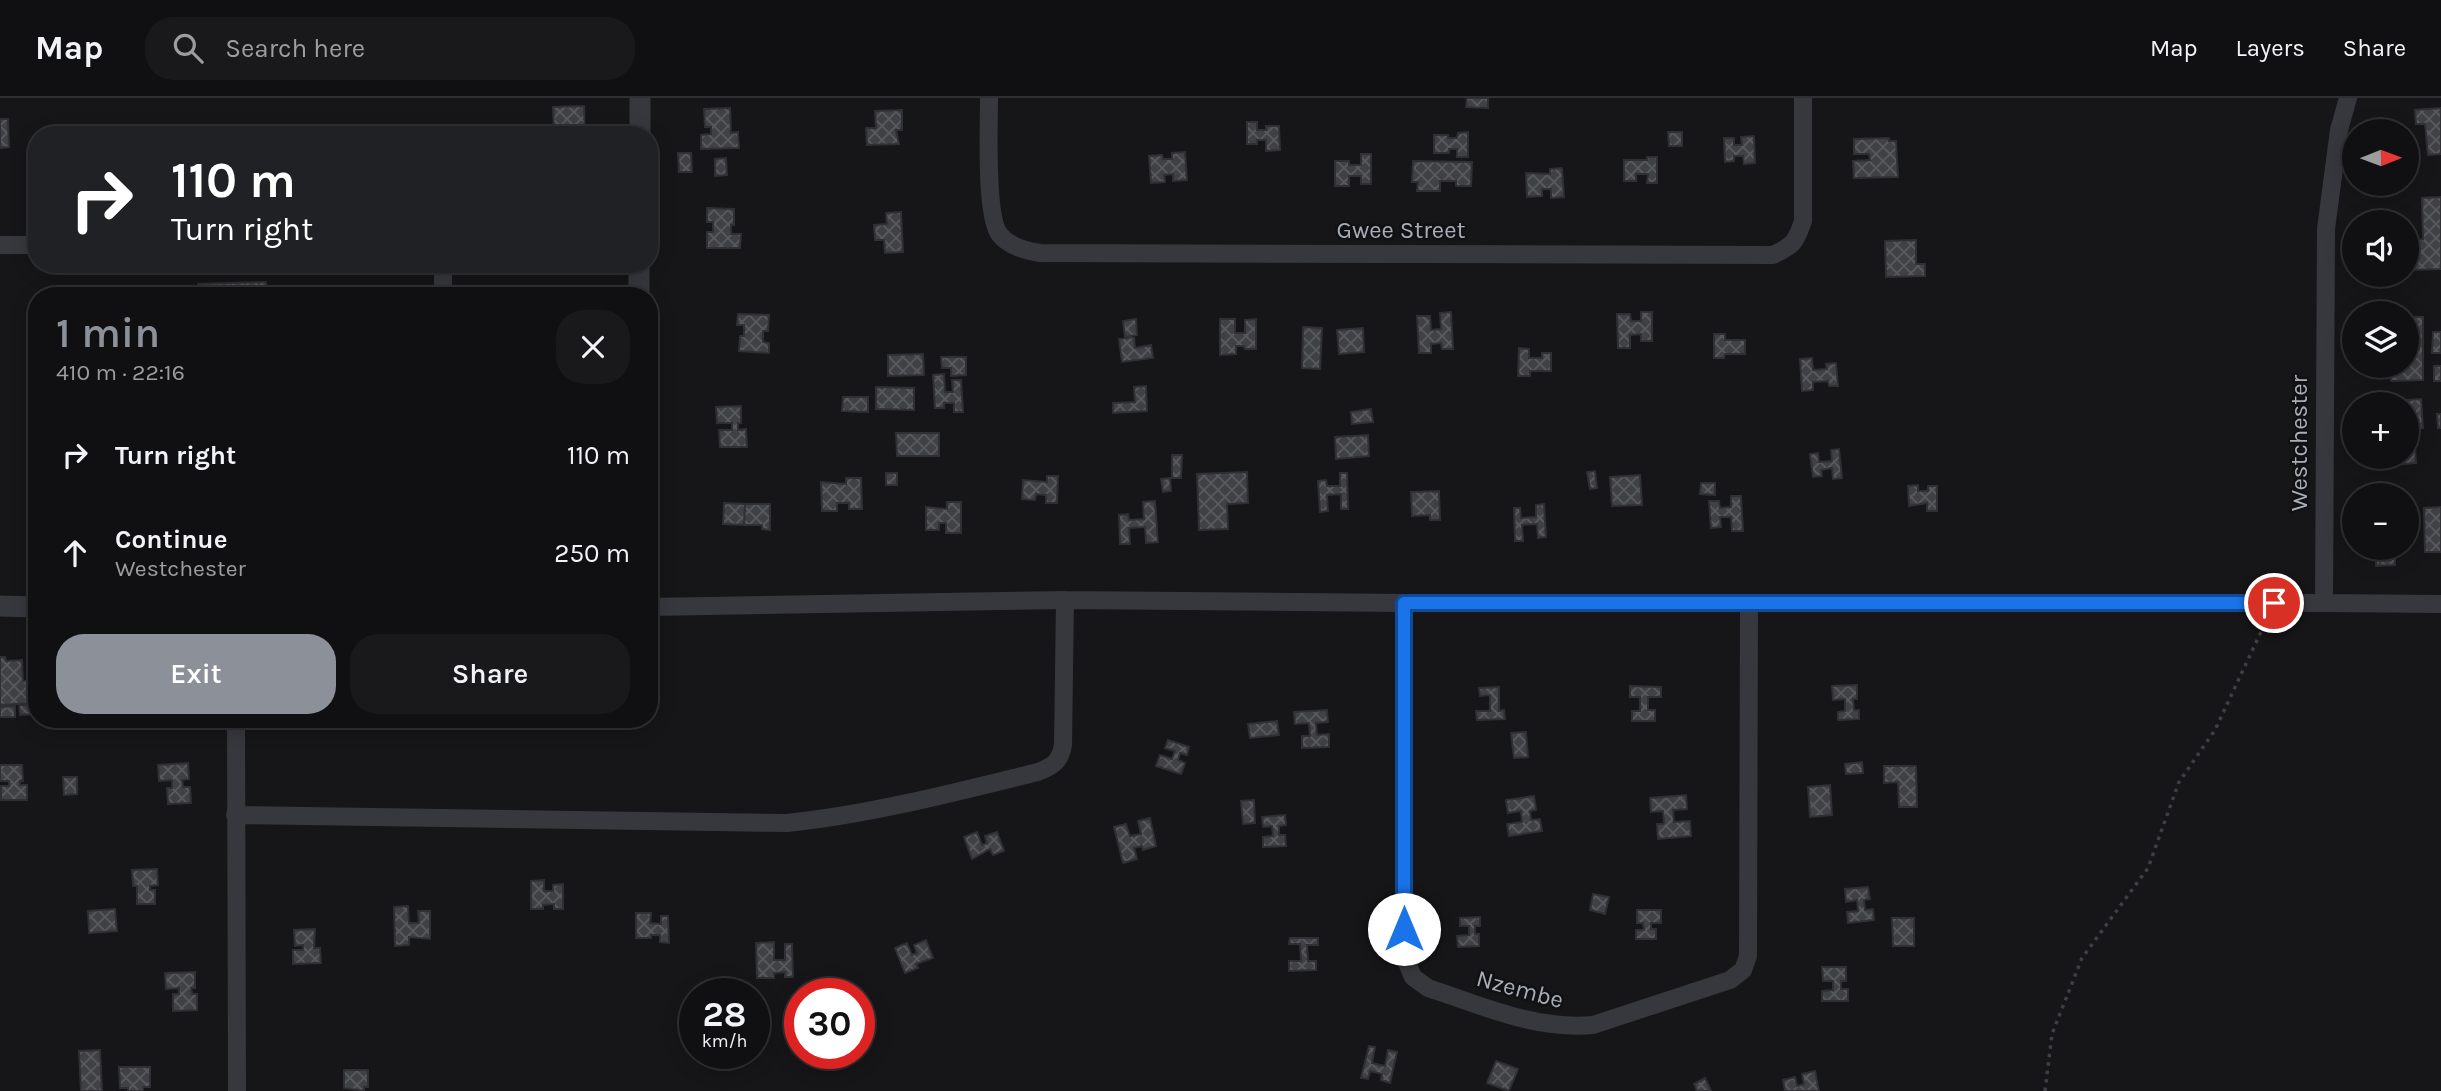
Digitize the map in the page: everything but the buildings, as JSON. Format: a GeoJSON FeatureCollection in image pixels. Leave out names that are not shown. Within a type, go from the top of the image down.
{"type":"FeatureCollection","features":[{"type":"Feature","properties":{"kind":"street"},"geometry":{"type":"LineString","coordinates":[[640,98],[640,126]]}},
{"type":"Feature","properties":{"kind":"street","name":"Gwee Street"},"geometry":{"type":"LineString","coordinates":[[989,98],[992,215],[1000,235],[1032,252],[1773,255],[1789,248],[1797,239],[1803,221],[1802,98]]}},
{"type":"Feature","properties":{"kind":"street","name":"Westchester"},"geometry":{"type":"LineString","coordinates":[[2324,603],[2326,229],[2339,130],[2348,98]]}},
{"type":"Feature","properties":{"kind":"street"},"geometry":{"type":"LineString","coordinates":[[0,245],[28,245]]}},
{"type":"Feature","properties":{"kind":"street"},"geometry":{"type":"LineString","coordinates":[[658,607],[1065,600],[2441,604]]}},
{"type":"Feature","properties":{"kind":"street"},"geometry":{"type":"LineString","coordinates":[[235,815],[788,822],[817,820],[927,799],[1038,772],[1053,766],[1061,756],[1063,745],[1065,600]]}},
{"type":"Feature","properties":{"kind":"street","name":"Nzembe"},"geometry":{"type":"LineString","coordinates":[[1404,603],[1404,956],[1413,977],[1428,988],[1539,1024],[1570,1027],[1593,1026],[1730,981],[1744,971],[1748,956],[1749,603]]}},
{"type":"Feature","properties":{"kind":"street"},"geometry":{"type":"LineString","coordinates":[[0,607],[28,607]]}},
{"type":"Feature","properties":{"kind":"street"},"geometry":{"type":"LineString","coordinates":[[236,728],[237,1091]]}},
{"type":"Feature","properties":{"kind":"path"},"geometry":{"type":"LineString","coordinates":[[2045,1091],[2052,1034],[2082,958],[2148,868],[2179,782],[2216,730],[2274,603]]}},
{"type":"Feature","properties":{"kind":"route"},"geometry":{"type":"LineString","coordinates":[[1404,929],[1404,603],[2274,603]]}}]}
